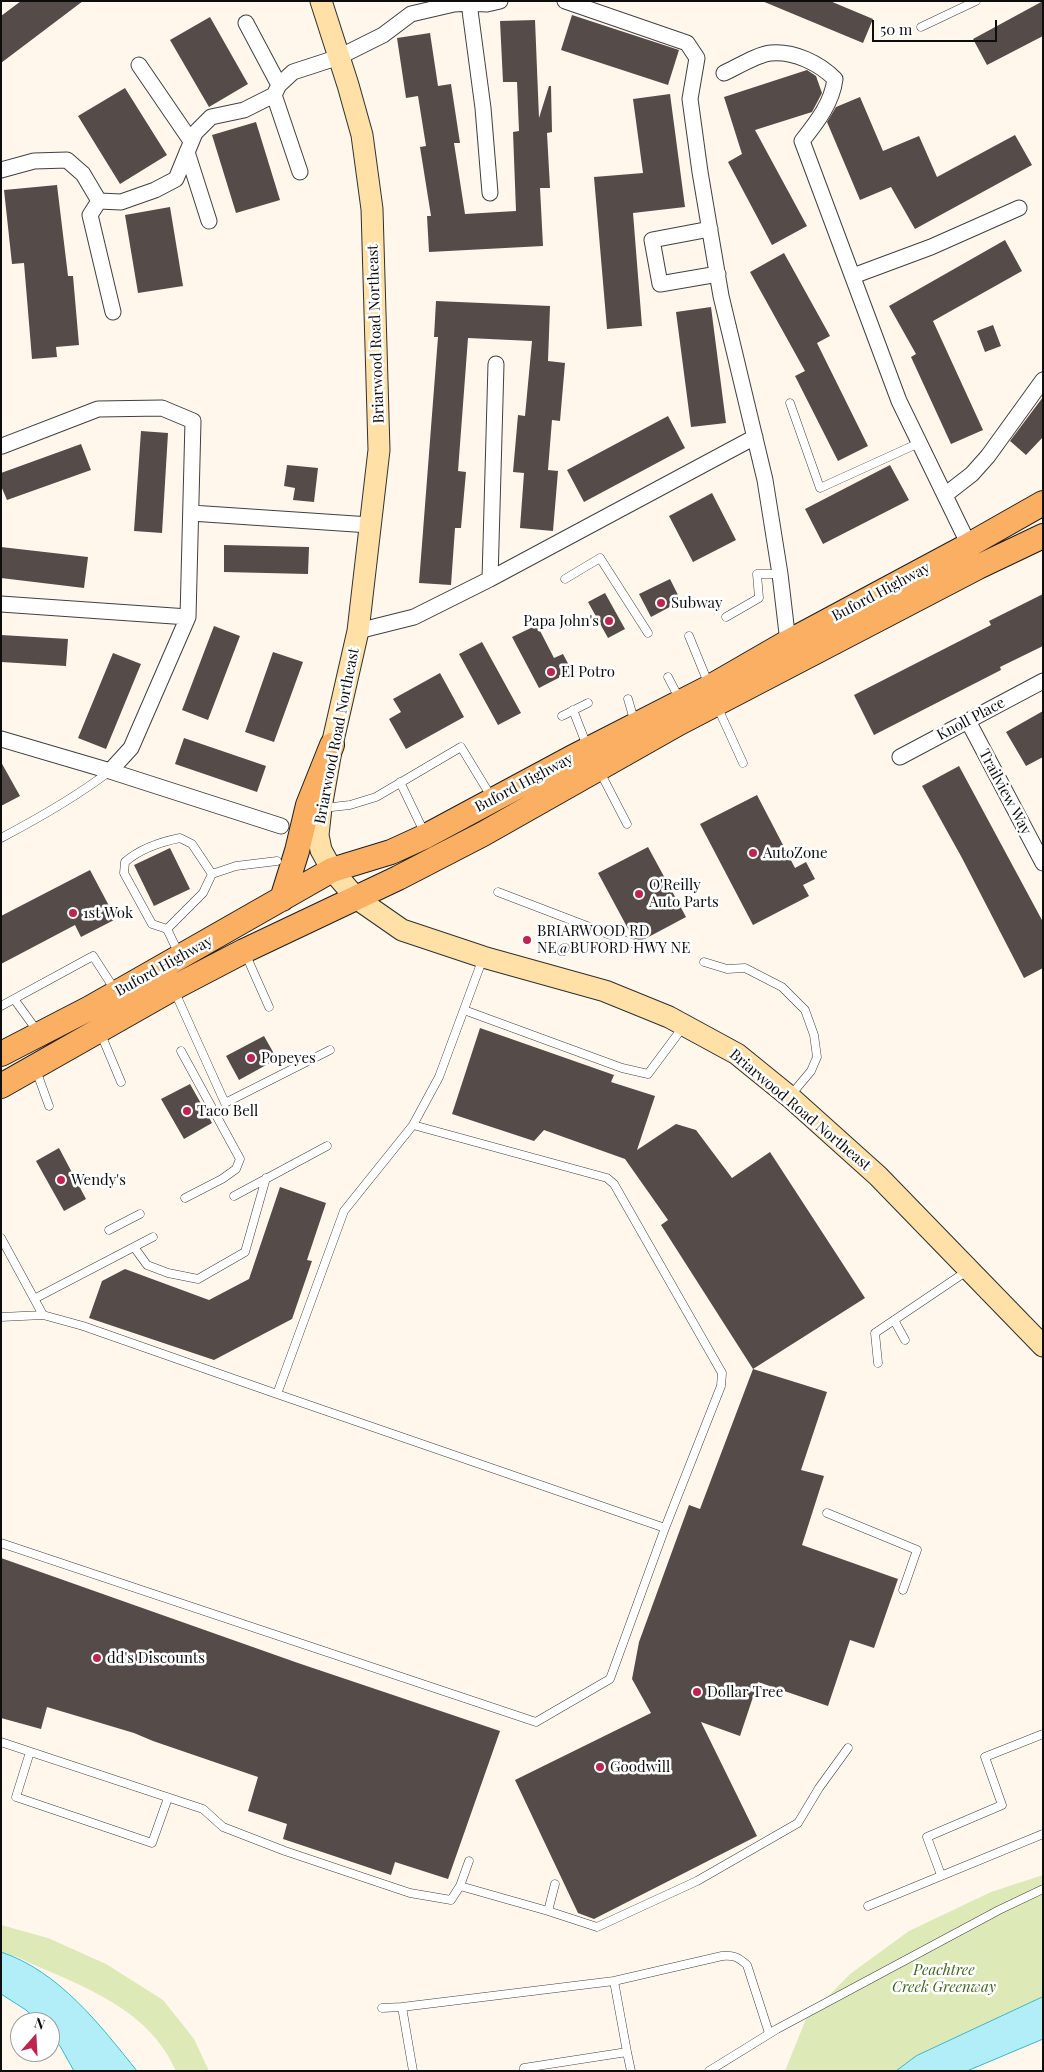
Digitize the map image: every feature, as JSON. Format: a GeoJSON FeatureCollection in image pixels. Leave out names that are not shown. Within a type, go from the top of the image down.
{"type":"FeatureCollection","features":[{"type":"Feature","properties":{"kind":"main road","name":"Buford Highway"},"geometry":{"type":"LineString","coordinates":[[1,1086],[244,951],[328,912],[483,834],[593,759],[636,725],[681,702],[713,695],[788,642],[1043,503]]}},
{"type":"Feature","properties":{"kind":"main road","name":"Buford Highway"},"geometry":{"type":"LineString","coordinates":[[1,1054],[117,992],[332,870],[391,852],[426,836],[493,800],[593,759],[713,695],[1043,536]]}},
{"type":"Feature","properties":{"kind":"main road"},"geometry":{"type":"LineString","coordinates":[[282,900],[297,851],[308,805],[332,745]]}},
{"type":"Feature","properties":{"kind":"street","name":"Briarwood Road Northeast"},"geometry":{"type":"LineString","coordinates":[[321,1],[362,135],[372,209],[379,450],[358,631],[332,745],[321,808],[318,835],[321,850],[332,870],[356,898],[402,930],[483,957],[605,991],[669,1017],[737,1054],[790,1097],[878,1176],[1043,1346]]}},
{"type":"Feature","properties":{"kind":"street"},"geometry":{"type":"LineString","coordinates":[[99,201],[121,202],[155,190],[176,179],[195,133],[211,117],[244,110],[276,90],[292,72],[339,57],[383,35],[410,14],[454,4],[487,4],[500,1]]}},
{"type":"Feature","properties":{"kind":"street"},"geometry":{"type":"LineString","coordinates":[[565,1],[688,43],[697,58],[690,99],[710,229],[718,274],[765,480],[780,574],[788,642]]}},
{"type":"Feature","properties":{"kind":"street"},"geometry":{"type":"LineString","coordinates":[[469,4],[483,108],[490,193]]}},
{"type":"Feature","properties":{"kind":"street"},"geometry":{"type":"LineString","coordinates":[[246,23],[276,90],[300,172]]}},
{"type":"Feature","properties":{"kind":"street"},"geometry":{"type":"LineString","coordinates":[[724,73],[770,53],[788,54],[824,68],[835,79],[833,92],[826,108],[802,141],[854,276],[899,401],[969,545]]}},
{"type":"Feature","properties":{"kind":"street"},"geometry":{"type":"LineString","coordinates":[[139,65],[189,147],[209,221]]}},
{"type":"Feature","properties":{"kind":"street"},"geometry":{"type":"LineString","coordinates":[[1,170],[34,161],[67,160],[83,174],[99,201]]}},
{"type":"Feature","properties":{"kind":"street"},"geometry":{"type":"LineString","coordinates":[[99,201],[90,215],[113,312]]}},
{"type":"Feature","properties":{"kind":"street"},"geometry":{"type":"LineString","coordinates":[[854,276],[932,247],[1019,208]]}},
{"type":"Feature","properties":{"kind":"street"},"geometry":{"type":"LineString","coordinates":[[710,229],[652,240],[660,284],[718,274]]}},
{"type":"Feature","properties":{"kind":"street"},"geometry":{"type":"LineString","coordinates":[[490,579],[496,364]]}},
{"type":"Feature","properties":{"kind":"street"},"geometry":{"type":"LineString","coordinates":[[945,495],[972,474],[988,456],[1043,380]]}},
{"type":"Feature","properties":{"kind":"street"},"geometry":{"type":"LineString","coordinates":[[2,446],[98,409],[162,408],[193,421],[188,617],[131,748],[110,771]]}},
{"type":"Feature","properties":{"kind":"street"},"geometry":{"type":"LineString","coordinates":[[358,631],[414,617],[490,579],[755,437]]}},
{"type":"Feature","properties":{"kind":"street"},"geometry":{"type":"LineString","coordinates":[[191,512],[370,525]]}},
{"type":"Feature","properties":{"kind":"street"},"geometry":{"type":"LineString","coordinates":[[1,604],[188,617]]}},
{"type":"Feature","properties":{"kind":"street","name":"Knoll Place"},"geometry":{"type":"LineString","coordinates":[[900,757],[1043,681]]}},
{"type":"Feature","properties":{"kind":"street","name":"Trailview Way"},"geometry":{"type":"LineString","coordinates":[[968,721],[1043,863]]}},
{"type":"Feature","properties":{"kind":"street"},"geometry":{"type":"LineString","coordinates":[[1,739],[110,771],[282,826]]}},
{"type":"Feature","properties":{"kind":"lane"},"geometry":{"type":"LineString","coordinates":[[921,27],[976,1]]}},
{"type":"Feature","properties":{"kind":"lane"},"geometry":{"type":"LineString","coordinates":[[790,403],[820,488],[919,443]]}},
{"type":"Feature","properties":{"kind":"lane"},"geometry":{"type":"LineString","coordinates":[[565,579],[600,558],[648,633]]}},
{"type":"Feature","properties":{"kind":"lane"},"geometry":{"type":"LineString","coordinates":[[726,617],[759,598],[757,574],[780,574]]}},
{"type":"Feature","properties":{"kind":"lane"},"geometry":{"type":"LineString","coordinates":[[689,636],[743,763]]}},
{"type":"Feature","properties":{"kind":"lane"},"geometry":{"type":"LineString","coordinates":[[668,677],[681,702]]}},
{"type":"Feature","properties":{"kind":"lane"},"geometry":{"type":"LineString","coordinates":[[628,699],[636,725]]}},
{"type":"Feature","properties":{"kind":"lane"},"geometry":{"type":"LineString","coordinates":[[562,716],[588,703]]}},
{"type":"Feature","properties":{"kind":"lane"},"geometry":{"type":"LineString","coordinates":[[573,710],[593,759],[627,824]]}},
{"type":"Feature","properties":{"kind":"lane"},"geometry":{"type":"LineString","coordinates":[[321,808],[350,805],[376,797],[461,747],[493,800]]}},
{"type":"Feature","properties":{"kind":"lane"},"geometry":{"type":"LineString","coordinates":[[1,838],[52,811],[91,786],[110,771]]}},
{"type":"Feature","properties":{"kind":"lane"},"geometry":{"type":"LineString","coordinates":[[400,782],[426,836]]}},
{"type":"Feature","properties":{"kind":"lane"},"geometry":{"type":"LineString","coordinates":[[180,956],[167,929],[152,924],[124,873],[125,862],[132,856],[158,842],[180,838],[192,844],[212,874]]}},
{"type":"Feature","properties":{"kind":"lane"},"geometry":{"type":"LineString","coordinates":[[167,929],[202,893],[212,874],[236,866],[277,861]]}},
{"type":"Feature","properties":{"kind":"lane"},"geometry":{"type":"LineString","coordinates":[[498,892],[647,949]]}},
{"type":"Feature","properties":{"kind":"lane"},"geometry":{"type":"LineString","coordinates":[[244,951],[269,1007]]}},
{"type":"Feature","properties":{"kind":"lane"},"geometry":{"type":"LineString","coordinates":[[1,1006],[93,956],[117,992]]}},
{"type":"Feature","properties":{"kind":"lane"},"geometry":{"type":"LineString","coordinates":[[277,1394],[344,1211],[413,1126],[439,1077],[483,957]]}},
{"type":"Feature","properties":{"kind":"lane"},"geometry":{"type":"LineString","coordinates":[[704,962],[727,969],[745,968],[782,987],[805,1010],[814,1035],[817,1057],[811,1071],[790,1097]]}},
{"type":"Feature","properties":{"kind":"lane"},"geometry":{"type":"LineString","coordinates":[[173,989],[226,1103],[330,1050]]}},
{"type":"Feature","properties":{"kind":"lane"},"geometry":{"type":"LineString","coordinates":[[14,999],[39,1034]]}},
{"type":"Feature","properties":{"kind":"lane"},"geometry":{"type":"LineString","coordinates":[[464,1010],[614,1066],[648,1074],[684,1025]]}},
{"type":"Feature","properties":{"kind":"lane"},"geometry":{"type":"LineString","coordinates":[[99,1030],[121,1082]]}},
{"type":"Feature","properties":{"kind":"lane"},"geometry":{"type":"LineString","coordinates":[[181,1051],[240,1159],[236,1169],[222,1179],[185,1198]]}},
{"type":"Feature","properties":{"kind":"lane"},"geometry":{"type":"LineString","coordinates":[[35,1067],[49,1106]]}},
{"type":"Feature","properties":{"kind":"lane"},"geometry":{"type":"LineString","coordinates":[[1,1543],[536,1722],[610,1679],[665,1528],[721,1386],[722,1373],[614,1184],[607,1178],[413,1126]]}},
{"type":"Feature","properties":{"kind":"lane"},"geometry":{"type":"LineString","coordinates":[[234,1196],[326,1146]]}},
{"type":"Feature","properties":{"kind":"lane"},"geometry":{"type":"LineString","coordinates":[[134,1247],[147,1265],[168,1273],[198,1279],[245,1252],[266,1178]]}},
{"type":"Feature","properties":{"kind":"lane"},"geometry":{"type":"LineString","coordinates":[[109,1230],[140,1214]]}},
{"type":"Feature","properties":{"kind":"lane"},"geometry":{"type":"LineString","coordinates":[[34,1299],[153,1237]]}},
{"type":"Feature","properties":{"kind":"lane"},"geometry":{"type":"LineString","coordinates":[[1,1238],[43,1315]]}},
{"type":"Feature","properties":{"kind":"lane"},"geometry":{"type":"LineString","coordinates":[[878,1363],[875,1333],[969,1270]]}},
{"type":"Feature","properties":{"kind":"lane"},"geometry":{"type":"LineString","coordinates":[[1,1317],[43,1315],[83,1326],[665,1528]]}},
{"type":"Feature","properties":{"kind":"lane"},"geometry":{"type":"LineString","coordinates":[[894,1320],[905,1340]]}},
{"type":"Feature","properties":{"kind":"lane"},"geometry":{"type":"LineString","coordinates":[[826,1513],[917,1550],[903,1590]]}},
{"type":"Feature","properties":{"kind":"lane"},"geometry":{"type":"LineString","coordinates":[[941,1875],[927,1837],[1002,1805],[985,1757],[1043,1734]]}},
{"type":"Feature","properties":{"kind":"lane"},"geometry":{"type":"LineString","coordinates":[[1,1742],[202,1809],[223,1827],[286,1851],[410,1893],[451,1900],[460,1886],[469,1862]]}},
{"type":"Feature","properties":{"kind":"lane"},"geometry":{"type":"LineString","coordinates":[[460,1886],[597,1927],[697,1881],[798,1823],[819,1788],[848,1748]]}},
{"type":"Feature","properties":{"kind":"lane"},"geometry":{"type":"LineString","coordinates":[[30,1752],[16,1797],[152,1843],[168,1798]]}},
{"type":"Feature","properties":{"kind":"lane"},"geometry":{"type":"LineString","coordinates":[[868,1906],[1043,1834]]}},
{"type":"Feature","properties":{"kind":"lane"},"geometry":{"type":"LineString","coordinates":[[548,1911],[555,1884]]}},
{"type":"Feature","properties":{"kind":"lane"},"geometry":{"type":"LineString","coordinates":[[710,2071],[769,2034],[990,1914],[1043,1889]]}},
{"type":"Feature","properties":{"kind":"lane"},"geometry":{"type":"LineString","coordinates":[[382,2008],[614,1981],[732,1955],[739,1957],[747,1965],[769,2034]]}},
{"type":"Feature","properties":{"kind":"lane"},"geometry":{"type":"LineString","coordinates":[[614,1981],[631,2071]]}},
{"type":"Feature","properties":{"kind":"lane"},"geometry":{"type":"LineString","coordinates":[[402,2007],[413,2071]]}},
{"type":"Feature","properties":{"kind":"lane"},"geometry":{"type":"LineString","coordinates":[[524,2071],[524,2068],[627,2052]]}},
{"type":"Feature","properties":{"kind":"green space","name":"Peachtree Creek Greenway"},"geometry":{"type":"Polygon","coordinates":[[[1043,1875],[1043,1997],[916,2056],[896,2071],[785,2071],[806,2019],[850,1974],[909,1931],[991,1892],[1043,1875]]]}},
{"type":"Feature","properties":{"kind":"green space"},"geometry":{"type":"Polygon","coordinates":[[[1,1925],[48,1938],[106,1964],[163,2000],[194,2039],[209,2071],[176,2071],[163,2048],[147,2029],[129,2013],[86,1988],[17,1957],[1,1952],[1,1925]]]}},
{"type":"Feature","properties":{"kind":"water"},"geometry":{"type":"Polygon","coordinates":[[[1,1952],[42,1972],[60,1986],[93,2018],[137,2071],[74,2071],[60,2046],[60,2012],[28,2012],[1,1994],[1,1952]]]}},
{"type":"Feature","properties":{"kind":"water"},"geometry":{"type":"Polygon","coordinates":[[[1043,1997],[1043,2039],[967,2071],[896,2071],[916,2056],[1043,1997]]]}},
{"type":"Feature","properties":{"kind":"building"},"geometry":{"type":"Polygon","coordinates":[[[21,1],[83,1],[1,63],[1,16],[21,1]]]}},
{"type":"Feature","properties":{"kind":"building"},"geometry":{"type":"Polygon","coordinates":[[[762,1],[830,1],[873,19],[863,43],[762,1]]]}},
{"type":"Feature","properties":{"kind":"building"},"geometry":{"type":"Polygon","coordinates":[[[1043,1],[1043,36],[987,65],[973,39],[1043,1]]]}},
{"type":"Feature","properties":{"kind":"building"},"geometry":{"type":"Polygon","coordinates":[[[572,15],[679,50],[668,85],[561,50],[572,15]]]}},
{"type":"Feature","properties":{"kind":"building"},"geometry":{"type":"Polygon","coordinates":[[[210,17],[248,84],[209,107],[170,40],[210,17]]]}},
{"type":"Feature","properties":{"kind":"building"},"geometry":{"type":"Polygon","coordinates":[[[535,20],[539,118],[549,86],[551,86],[552,132],[547,133],[550,188],[540,188],[543,246],[429,252],[427,216],[431,216],[420,147],[426,146],[418,96],[406,98],[397,38],[430,33],[438,86],[451,84],[460,143],[454,143],[465,214],[516,211],[513,132],[519,131],[517,82],[503,82],[500,21],[535,20]]]}},
{"type":"Feature","properties":{"kind":"building"},"geometry":{"type":"Polygon","coordinates":[[[807,70],[816,76],[822,93],[812,112],[755,130],[807,226],[772,245],[728,162],[742,154],[724,97],[807,70]]]}},
{"type":"Feature","properties":{"kind":"building"},"geometry":{"type":"Polygon","coordinates":[[[125,88],[167,155],[120,184],[78,116],[125,88]]]}},
{"type":"Feature","properties":{"kind":"building"},"geometry":{"type":"Polygon","coordinates":[[[670,94],[685,207],[633,213],[642,326],[607,329],[594,177],[643,173],[633,99],[670,94]]]}},
{"type":"Feature","properties":{"kind":"building"},"geometry":{"type":"Polygon","coordinates":[[[860,97],[883,151],[919,136],[937,177],[1015,135],[1032,165],[915,229],[891,187],[860,200],[827,122],[836,107],[860,97]]]}},
{"type":"Feature","properties":{"kind":"building"},"geometry":{"type":"Polygon","coordinates":[[[256,122],[280,200],[236,213],[212,135],[256,122]]]}},
{"type":"Feature","properties":{"kind":"building"},"geometry":{"type":"Polygon","coordinates":[[[57,185],[68,276],[73,276],[79,345],[56,347],[57,357],[32,359],[24,263],[12,264],[4,190],[57,185]]]}},
{"type":"Feature","properties":{"kind":"building"},"geometry":{"type":"Polygon","coordinates":[[[170,207],[183,286],[138,293],[125,215],[170,207]]]}},
{"type":"Feature","properties":{"kind":"building"},"geometry":{"type":"Polygon","coordinates":[[[1005,240],[1022,271],[933,321],[983,430],[951,444],[911,357],[916,354],[889,306],[1005,240]]]}},
{"type":"Feature","properties":{"kind":"building"},"geometry":{"type":"Polygon","coordinates":[[[784,253],[830,336],[817,343],[868,446],[838,461],[795,376],[805,371],[750,272],[784,253]]]}},
{"type":"Feature","properties":{"kind":"building"},"geometry":{"type":"Polygon","coordinates":[[[436,301],[550,306],[548,361],[565,363],[560,421],[552,420],[548,470],[558,471],[553,531],[520,528],[524,473],[513,472],[518,415],[525,416],[532,341],[468,338],[458,471],[466,472],[461,528],[455,528],[451,585],[419,583],[438,337],[434,337],[436,301]]]}},
{"type":"Feature","properties":{"kind":"building"},"geometry":{"type":"Polygon","coordinates":[[[711,307],[726,423],[691,427],[676,312],[711,307]]]}},
{"type":"Feature","properties":{"kind":"building"},"geometry":{"type":"Polygon","coordinates":[[[993,325],[1001,346],[985,352],[977,331],[993,325]]]}},
{"type":"Feature","properties":{"kind":"building"},"geometry":{"type":"Polygon","coordinates":[[[1043,397],[1043,437],[1026,455],[1010,441],[1043,397]]]}},
{"type":"Feature","properties":{"kind":"building"},"geometry":{"type":"Polygon","coordinates":[[[668,416],[685,448],[584,502],[567,470],[668,416]]]}},
{"type":"Feature","properties":{"kind":"building"},"geometry":{"type":"Polygon","coordinates":[[[141,431],[168,433],[162,533],[134,531],[141,431]]]}},
{"type":"Feature","properties":{"kind":"building"},"geometry":{"type":"Polygon","coordinates":[[[81,444],[91,470],[7,500],[1,486],[1,473],[81,444]]]}},
{"type":"Feature","properties":{"kind":"building"},"geometry":{"type":"Polygon","coordinates":[[[287,465],[318,468],[314,502],[293,500],[295,488],[284,486],[287,465]]]}},
{"type":"Feature","properties":{"kind":"building"},"geometry":{"type":"Polygon","coordinates":[[[890,465],[909,500],[823,544],[805,509],[890,465]]]}},
{"type":"Feature","properties":{"kind":"building"},"geometry":{"type":"Polygon","coordinates":[[[712,493],[736,540],[693,562],[669,516],[712,493]]]}},
{"type":"Feature","properties":{"kind":"building"},"geometry":{"type":"Polygon","coordinates":[[[224,545],[309,547],[308,574],[224,572],[224,545]]]}},
{"type":"Feature","properties":{"kind":"building"},"geometry":{"type":"Polygon","coordinates":[[[1,547],[88,557],[84,588],[1,578],[1,547]]]}},
{"type":"Feature","properties":{"kind":"building"},"geometry":{"type":"Polygon","coordinates":[[[670,579],[681,601],[651,617],[639,594],[670,579]]]}},
{"type":"Feature","properties":{"kind":"building"},"geometry":{"type":"Polygon","coordinates":[[[605,593],[625,629],[608,638],[588,602],[605,593]]]}},
{"type":"Feature","properties":{"kind":"building"},"geometry":{"type":"Polygon","coordinates":[[[1043,594],[1043,646],[1000,667],[1001,670],[874,735],[854,695],[991,625],[989,621],[1043,594]]]}},
{"type":"Feature","properties":{"kind":"building"},"geometry":{"type":"Polygon","coordinates":[[[537,625],[554,658],[563,654],[572,671],[539,688],[512,637],[537,625]]]}},
{"type":"Feature","properties":{"kind":"building"},"geometry":{"type":"Polygon","coordinates":[[[214,626],[240,636],[208,720],[182,710],[214,626]]]}},
{"type":"Feature","properties":{"kind":"building"},"geometry":{"type":"Polygon","coordinates":[[[1,635],[68,639],[66,666],[1,662],[1,635]]]}},
{"type":"Feature","properties":{"kind":"building"},"geometry":{"type":"Polygon","coordinates":[[[482,642],[521,713],[498,725],[459,654],[482,642]]]}},
{"type":"Feature","properties":{"kind":"building"},"geometry":{"type":"Polygon","coordinates":[[[273,652],[303,662],[274,742],[245,732],[273,652]]]}},
{"type":"Feature","properties":{"kind":"building"},"geometry":{"type":"Polygon","coordinates":[[[113,653],[141,664],[106,749],[78,738],[113,653]]]}},
{"type":"Feature","properties":{"kind":"building"},"geometry":{"type":"Polygon","coordinates":[[[440,673],[464,717],[406,749],[389,719],[401,712],[393,699],[440,673]]]}},
{"type":"Feature","properties":{"kind":"building"},"geometry":{"type":"Polygon","coordinates":[[[1043,711],[1043,757],[1026,766],[1006,732],[1043,711]]]}},
{"type":"Feature","properties":{"kind":"building"},"geometry":{"type":"Polygon","coordinates":[[[184,738],[266,766],[257,792],[175,764],[184,738]]]}},
{"type":"Feature","properties":{"kind":"building"},"geometry":{"type":"Polygon","coordinates":[[[1,762],[20,796],[1,806],[1,762]]]}},
{"type":"Feature","properties":{"kind":"building"},"geometry":{"type":"Polygon","coordinates":[[[959,766],[1043,922],[1043,968],[1024,978],[962,858],[922,786],[959,766]]]}},
{"type":"Feature","properties":{"kind":"building"},"geometry":{"type":"Polygon","coordinates":[[[757,795],[795,868],[806,862],[815,879],[803,885],[809,896],[753,925],[700,824],[757,795]]]}},
{"type":"Feature","properties":{"kind":"building"},"geometry":{"type":"Polygon","coordinates":[[[648,847],[686,917],[641,941],[633,938],[598,873],[648,847]]]}},
{"type":"Feature","properties":{"kind":"building"},"geometry":{"type":"Polygon","coordinates":[[[170,848],[190,889],[154,906],[134,865],[170,848]]]}},
{"type":"Feature","properties":{"kind":"building"},"geometry":{"type":"Polygon","coordinates":[[[90,870],[116,919],[81,937],[75,925],[1,964],[1,916],[90,870]]]}},
{"type":"Feature","properties":{"kind":"building"},"geometry":{"type":"Polygon","coordinates":[[[480,1028],[614,1075],[611,1082],[655,1096],[637,1150],[676,1124],[696,1130],[732,1178],[770,1152],[865,1298],[753,1369],[661,1225],[668,1220],[625,1159],[544,1130],[534,1141],[452,1114],[480,1028]]]}},
{"type":"Feature","properties":{"kind":"building","name":"Popeyes"},"geometry":{"type":"Polygon","coordinates":[[[264,1036],[277,1059],[239,1080],[226,1056],[264,1036]]]}},
{"type":"Feature","properties":{"kind":"building","name":"Taco Bell"},"geometry":{"type":"Polygon","coordinates":[[[190,1084],[212,1123],[184,1139],[161,1099],[190,1084]]]}},
{"type":"Feature","properties":{"kind":"building"},"geometry":{"type":"Polygon","coordinates":[[[59,1148],[86,1199],[64,1211],[36,1161],[59,1148]]]}},
{"type":"Feature","properties":{"kind":"building"},"geometry":{"type":"Polygon","coordinates":[[[280,1187],[326,1203],[307,1260],[312,1261],[292,1319],[214,1360],[89,1318],[102,1281],[125,1269],[209,1300],[249,1279],[280,1187]]]}},
{"type":"Feature","properties":{"kind":"building"},"geometry":{"type":"Polygon","coordinates":[[[753,1369],[827,1392],[801,1470],[824,1476],[802,1545],[898,1579],[874,1648],[850,1640],[828,1706],[758,1682],[740,1736],[701,1722],[757,1836],[594,1919],[578,1913],[515,1780],[651,1713],[632,1679],[639,1642],[689,1505],[700,1509],[753,1369]]]}},
{"type":"Feature","properties":{"kind":"building"},"geometry":{"type":"Polygon","coordinates":[[[1,1558],[298,1663],[500,1731],[448,1879],[395,1862],[391,1875],[283,1839],[287,1824],[248,1811],[258,1777],[134,1733],[47,1707],[41,1729],[1,1718],[1,1558]]]}},
{"type":"Feature","properties":{"kind":"place","name":"Subway"},"geometry":{"type":"Point","coordinates":[661,603]}},
{"type":"Feature","properties":{"kind":"place","name":"Papa John's"},"geometry":{"type":"Point","coordinates":[609,621]}},
{"type":"Feature","properties":{"kind":"place","name":"El Potro"},"geometry":{"type":"Point","coordinates":[551,672]}},
{"type":"Feature","properties":{"kind":"place","name":"AutoZone"},"geometry":{"type":"Point","coordinates":[753,853]}},
{"type":"Feature","properties":{"kind":"place","name":"O'Reilly Auto Parts"},"geometry":{"type":"Point","coordinates":[639,894]}},
{"type":"Feature","properties":{"kind":"place","name":"1st Wok"},"geometry":{"type":"Point","coordinates":[73,913]}},
{"type":"Feature","properties":{"kind":"place","name":"BRIARWOOD RD NE@BUFORD HWY NE"},"geometry":{"type":"Point","coordinates":[527,940]}},
{"type":"Feature","properties":{"kind":"place","name":"Popeyes"},"geometry":{"type":"Point","coordinates":[251,1058]}},
{"type":"Feature","properties":{"kind":"place","name":"Taco Bell"},"geometry":{"type":"Point","coordinates":[187,1111]}},
{"type":"Feature","properties":{"kind":"place","name":"Wendy's"},"geometry":{"type":"Point","coordinates":[61,1180]}},
{"type":"Feature","properties":{"kind":"place","name":"dd's Discounts"},"geometry":{"type":"Point","coordinates":[97,1658]}},
{"type":"Feature","properties":{"kind":"place","name":"Dollar Tree"},"geometry":{"type":"Point","coordinates":[697,1692]}},
{"type":"Feature","properties":{"kind":"place","name":"Goodwill"},"geometry":{"type":"Point","coordinates":[600,1767]}}]}
